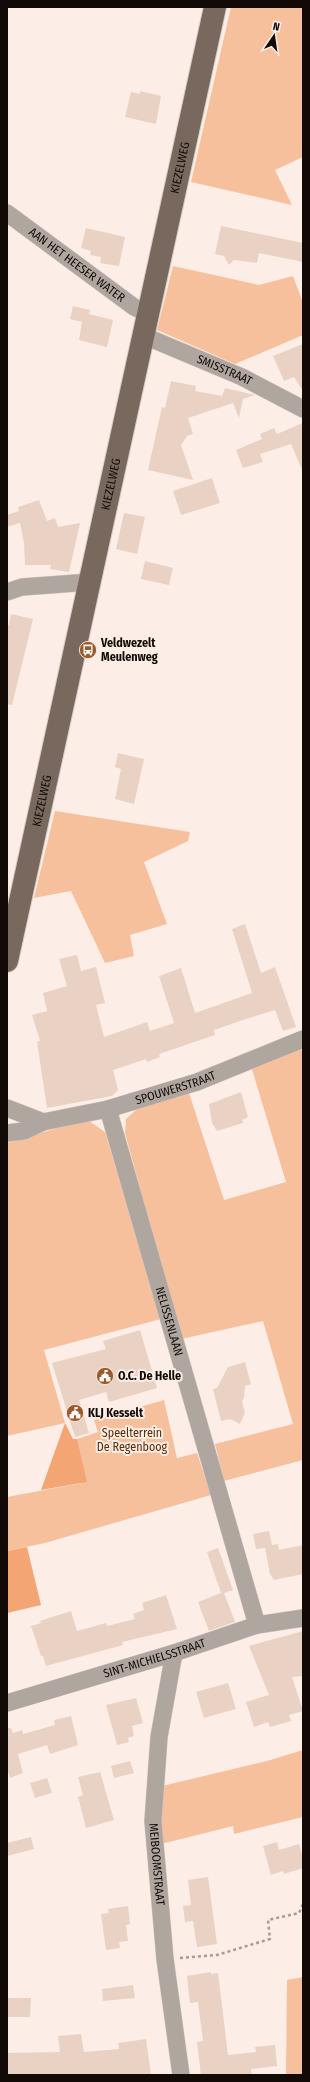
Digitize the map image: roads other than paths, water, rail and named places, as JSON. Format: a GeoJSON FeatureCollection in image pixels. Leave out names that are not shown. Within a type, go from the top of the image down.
{"type":"FeatureCollection","features":[{"type":"Feature","properties":{"kind":"main road","name":"KIEZELWEG"},"geometry":{"type":"LineString","coordinates":[[7,961],[215,7]]}},
{"type":"Feature","properties":{"kind":"street","name":"AAN HET HEESER WATER"},"geometry":{"type":"LineString","coordinates":[[7,213],[134,307],[148,314]]}},
{"type":"Feature","properties":{"kind":"street","name":"SMISSTRAAT"},"geometry":{"type":"LineString","coordinates":[[143,337],[154,340],[242,377],[303,409]]}},
{"type":"Feature","properties":{"kind":"street"},"geometry":{"type":"LineString","coordinates":[[7,592],[22,587],[90,582]]}},
{"type":"Feature","properties":{"kind":"street","name":"SPOUWERSTRAAT"},"geometry":{"type":"LineString","coordinates":[[7,1133],[24,1131],[43,1122],[108,1109],[197,1082],[303,1039]]}},
{"type":"Feature","properties":{"kind":"street"},"geometry":{"type":"LineString","coordinates":[[7,1108],[43,1122]]}},
{"type":"Feature","properties":{"kind":"street","name":"NELISSENLAAN"},"geometry":{"type":"LineString","coordinates":[[108,1109],[257,1625]]}},
{"type":"Feature","properties":{"kind":"street","name":"SINT-MICHIELSSTRAAT"},"geometry":{"type":"LineString","coordinates":[[7,1703],[174,1653],[257,1625],[303,1618]]}},
{"type":"Feature","properties":{"kind":"street","name":"MEIBOOMSTRAAT"},"geometry":{"type":"LineString","coordinates":[[174,1653],[159,1737],[153,1821],[166,1959],[182,2075]]}},
{"type":"Feature","properties":{"kind":"place","name":"Veldwezelt Meulenweg"},"geometry":{"type":"Point","coordinates":[88,650]}},
{"type":"Feature","properties":{"kind":"place","name":"O.C. De Helle"},"geometry":{"type":"Point","coordinates":[105,1376]}},
{"type":"Feature","properties":{"kind":"place","name":"KLJ Kesselt"},"geometry":{"type":"Point","coordinates":[75,1413]}},
{"type":"Feature","properties":{"kind":"park label","name":"Speelterrein De Regenboog"},"geometry":{"type":"Point","coordinates":[132,1440]}}]}
